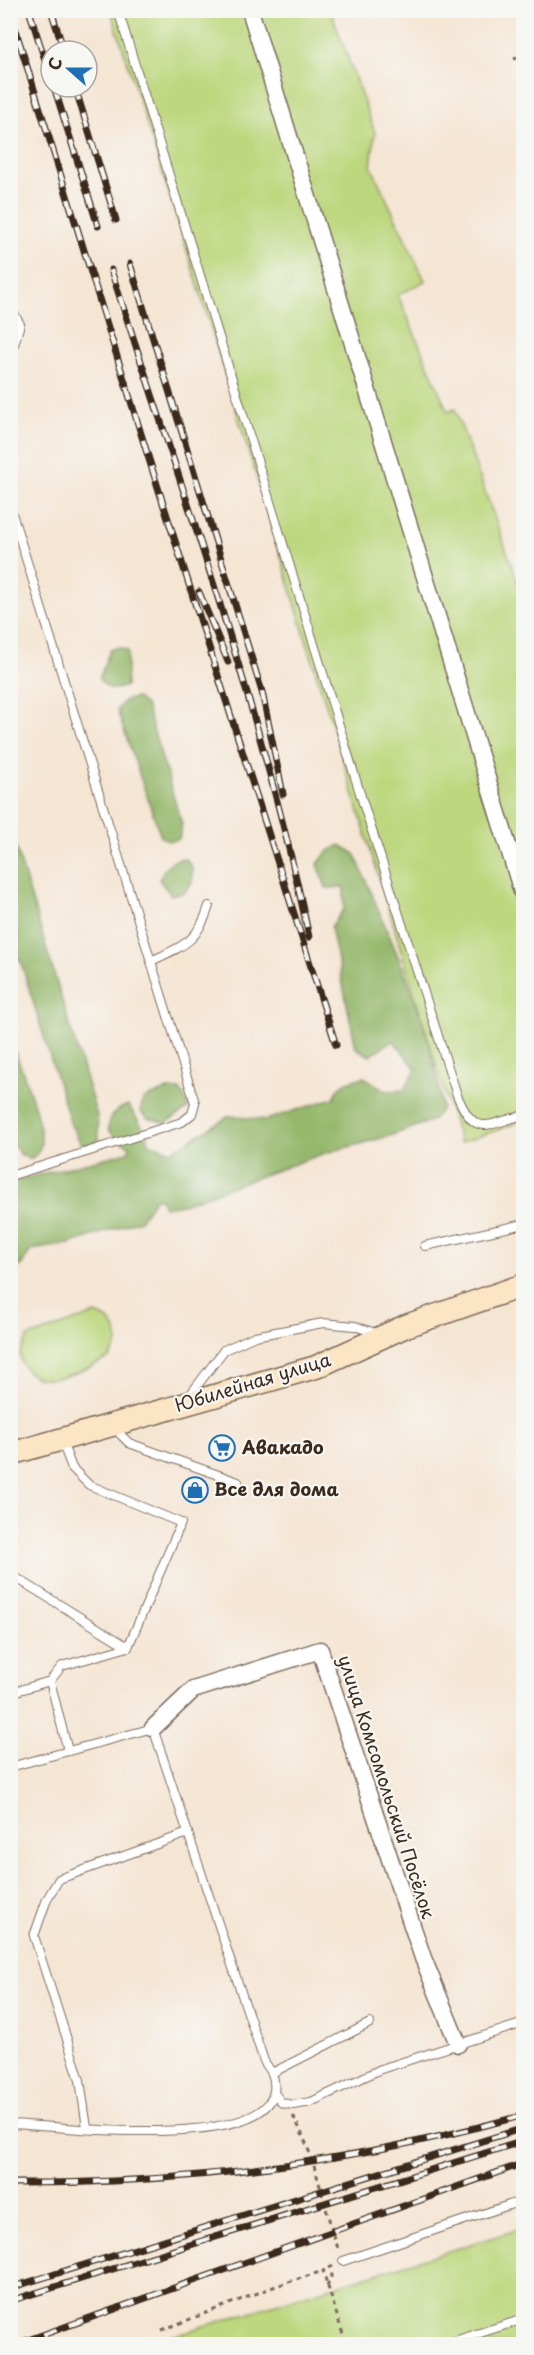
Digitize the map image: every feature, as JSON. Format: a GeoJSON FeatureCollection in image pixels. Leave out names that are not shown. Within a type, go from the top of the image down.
{"type":"FeatureCollection","features":[{"type":"Feature","properties":{"kind":"street"},"geometry":{"type":"LineString","coordinates":[[250,10],[524,898]]}},
{"type":"Feature","properties":{"kind":"street","name":"Юбилейная улица"},"geometry":{"type":"LineString","coordinates":[[10,1454],[316,1367],[385,1336],[524,1285]]}},
{"type":"Feature","properties":{"kind":"street","name":"улица Комсомольский Посёлок"},"geometry":{"type":"LineString","coordinates":[[153,1728],[194,1690],[320,1650],[423,1958],[458,2044]]}},
{"type":"Feature","properties":{"kind":"lane"},"geometry":{"type":"LineString","coordinates":[[118,10],[357,783],[457,1095],[465,1114],[473,1123],[482,1126],[524,1115]]}},
{"type":"Feature","properties":{"kind":"lane"},"geometry":{"type":"LineString","coordinates":[[10,306],[21,324],[10,358]]}},
{"type":"Feature","properties":{"kind":"lane"},"geometry":{"type":"LineString","coordinates":[[10,507],[195,1103],[192,1114],[182,1122],[10,1176]]}},
{"type":"Feature","properties":{"kind":"lane"},"geometry":{"type":"LineString","coordinates":[[10,542],[21,540]]}},
{"type":"Feature","properties":{"kind":"lane"},"geometry":{"type":"LineString","coordinates":[[152,961],[188,943],[202,927],[209,906]]}},
{"type":"Feature","properties":{"kind":"lane"},"geometry":{"type":"LineString","coordinates":[[425,1246],[524,1224]]}},
{"type":"Feature","properties":{"kind":"lane"},"geometry":{"type":"LineString","coordinates":[[183,1404],[224,1350],[255,1336],[323,1323],[355,1326],[385,1336]]}},
{"type":"Feature","properties":{"kind":"lane"},"geometry":{"type":"LineString","coordinates":[[111,1424],[129,1443],[238,1482]]}},
{"type":"Feature","properties":{"kind":"lane"},"geometry":{"type":"LineString","coordinates":[[61,1438],[72,1468],[88,1485],[181,1523],[128,1647]]}},
{"type":"Feature","properties":{"kind":"lane"},"geometry":{"type":"LineString","coordinates":[[10,1574],[128,1647]]}},
{"type":"Feature","properties":{"kind":"lane"},"geometry":{"type":"LineString","coordinates":[[10,1693],[50,1681],[62,1666],[128,1647]]}},
{"type":"Feature","properties":{"kind":"lane"},"geometry":{"type":"LineString","coordinates":[[50,1681],[68,1751]]}},
{"type":"Feature","properties":{"kind":"lane"},"geometry":{"type":"LineString","coordinates":[[10,1767],[153,1728],[264,2061],[272,2073],[276,2086],[275,2094],[264,2109],[242,2123],[203,2129],[146,2132],[10,2124]]}},
{"type":"Feature","properties":{"kind":"lane"},"geometry":{"type":"LineString","coordinates":[[87,2128],[80,2080],[34,1936],[37,1927],[47,1899],[59,1880],[188,1833]]}},
{"type":"Feature","properties":{"kind":"lane"},"geometry":{"type":"LineString","coordinates":[[272,2073],[370,2023]]}},
{"type":"Feature","properties":{"kind":"lane"},"geometry":{"type":"LineString","coordinates":[[275,2094],[282,2103],[294,2105],[311,2102],[381,2069],[524,2023]]}},
{"type":"Feature","properties":{"kind":"lane"},"geometry":{"type":"LineString","coordinates":[[343,2261],[524,2200]]}},
{"type":"Feature","properties":{"kind":"lane"},"geometry":{"type":"LineString","coordinates":[[445,2344],[524,2319]]}},
{"type":"Feature","properties":{"kind":"path"},"geometry":{"type":"LineString","coordinates":[[514,59],[524,55]]}},
{"type":"Feature","properties":{"kind":"path"},"geometry":{"type":"LineString","coordinates":[[282,2103],[299,2127],[343,2261]]}},
{"type":"Feature","properties":{"kind":"path"},"geometry":{"type":"LineString","coordinates":[[162,2330],[337,2264],[327,2287]]}},
{"type":"Feature","properties":{"kind":"path"},"geometry":{"type":"LineString","coordinates":[[323,2271],[346,2344]]}},
{"type":"Feature","properties":{"kind":"green space"},"geometry":{"type":"Polygon","coordinates":[[[111,11],[331,11],[375,133],[371,166],[425,281],[398,295],[448,412],[455,409],[523,596],[523,1121],[460,1143],[196,279],[111,11]]]}},
{"type":"Feature","properties":{"kind":"green space"},"geometry":{"type":"Polygon","coordinates":[[[119,647],[128,651],[126,686],[118,689],[105,685],[99,679],[110,650],[119,647]]]}},
{"type":"Feature","properties":{"kind":"green space"},"geometry":{"type":"Polygon","coordinates":[[[137,698],[146,706],[182,824],[179,839],[169,841],[161,837],[117,710],[125,700],[137,698]]]}},
{"type":"Feature","properties":{"kind":"green space"},"geometry":{"type":"Polygon","coordinates":[[[11,831],[97,1116],[99,1139],[92,1145],[81,1144],[71,1125],[20,959],[11,962],[11,831]]]}},
{"type":"Feature","properties":{"kind":"green space"},"geometry":{"type":"Polygon","coordinates":[[[340,845],[355,854],[419,1011],[437,1075],[442,1108],[433,1120],[390,1136],[325,1153],[183,1204],[164,1207],[160,1198],[155,1198],[140,1220],[69,1244],[31,1250],[21,1266],[11,1270],[10,1182],[128,1152],[130,1146],[117,1139],[108,1129],[110,1120],[116,1111],[123,1107],[128,1105],[147,1134],[148,1143],[172,1151],[229,1116],[266,1120],[334,1098],[342,1085],[359,1078],[364,1077],[386,1091],[404,1090],[416,1069],[393,1040],[370,1056],[356,1048],[331,927],[344,909],[344,887],[326,888],[318,864],[327,852],[340,845]]]}},
{"type":"Feature","properties":{"kind":"green space"},"geometry":{"type":"Polygon","coordinates":[[[185,858],[192,867],[192,882],[184,893],[171,895],[159,880],[169,864],[185,858]]]}},
{"type":"Feature","properties":{"kind":"green space"},"geometry":{"type":"Polygon","coordinates":[[[10,1038],[30,1091],[41,1134],[40,1149],[30,1159],[21,1155],[11,1142],[10,1038]]]}},
{"type":"Feature","properties":{"kind":"green space"},"geometry":{"type":"Polygon","coordinates":[[[167,1090],[180,1090],[189,1108],[166,1123],[147,1118],[140,1111],[144,1099],[167,1090]]]}},
{"type":"Feature","properties":{"kind":"green space"},"geometry":{"type":"Polygon","coordinates":[[[95,1314],[109,1321],[116,1331],[117,1344],[110,1357],[86,1369],[57,1378],[33,1375],[24,1368],[20,1354],[28,1337],[95,1314]]]}},
{"type":"Feature","properties":{"kind":"green space"},"geometry":{"type":"Polygon","coordinates":[[[523,2228],[523,2344],[146,2344],[523,2228]]]}},
{"type":"Feature","properties":{"kind":"railway"},"geometry":{"type":"LineString","coordinates":[[29,10],[39,41]]}},
{"type":"Feature","properties":{"kind":"railway"},"geometry":{"type":"LineString","coordinates":[[51,10],[60,39]]}},
{"type":"Feature","properties":{"kind":"railway"},"geometry":{"type":"LineString","coordinates":[[10,12],[147,453],[336,1045]]}},
{"type":"Feature","properties":{"kind":"railway"},"geometry":{"type":"LineString","coordinates":[[58,99],[98,226]]}},
{"type":"Feature","properties":{"kind":"railway"},"geometry":{"type":"LineString","coordinates":[[79,99],[116,220]]}},
{"type":"Feature","properties":{"kind":"railway"},"geometry":{"type":"LineString","coordinates":[[130,264],[262,692],[283,794]]}},
{"type":"Feature","properties":{"kind":"railway"},"geometry":{"type":"LineString","coordinates":[[111,270],[244,684],[290,852],[309,937]]}},
{"type":"Feature","properties":{"kind":"railway"},"geometry":{"type":"LineString","coordinates":[[199,592],[228,662]]}},
{"type":"Feature","properties":{"kind":"railway"},"geometry":{"type":"LineString","coordinates":[[10,2183],[140,2179],[270,2167],[398,2146],[524,2115]]}},
{"type":"Feature","properties":{"kind":"railway"},"geometry":{"type":"LineString","coordinates":[[10,2288],[524,2128]]}},
{"type":"Feature","properties":{"kind":"railway"},"geometry":{"type":"LineString","coordinates":[[10,2301],[524,2141]]}},
{"type":"Feature","properties":{"kind":"railway"},"geometry":{"type":"LineString","coordinates":[[17,2344],[524,2163]]}},
{"type":"Feature","properties":{"kind":"place","name":"Авакадо"},"geometry":{"type":"Point","coordinates":[222,1448]}},
{"type":"Feature","properties":{"kind":"place","name":"Все для дома"},"geometry":{"type":"Point","coordinates":[195,1490]}}]}
